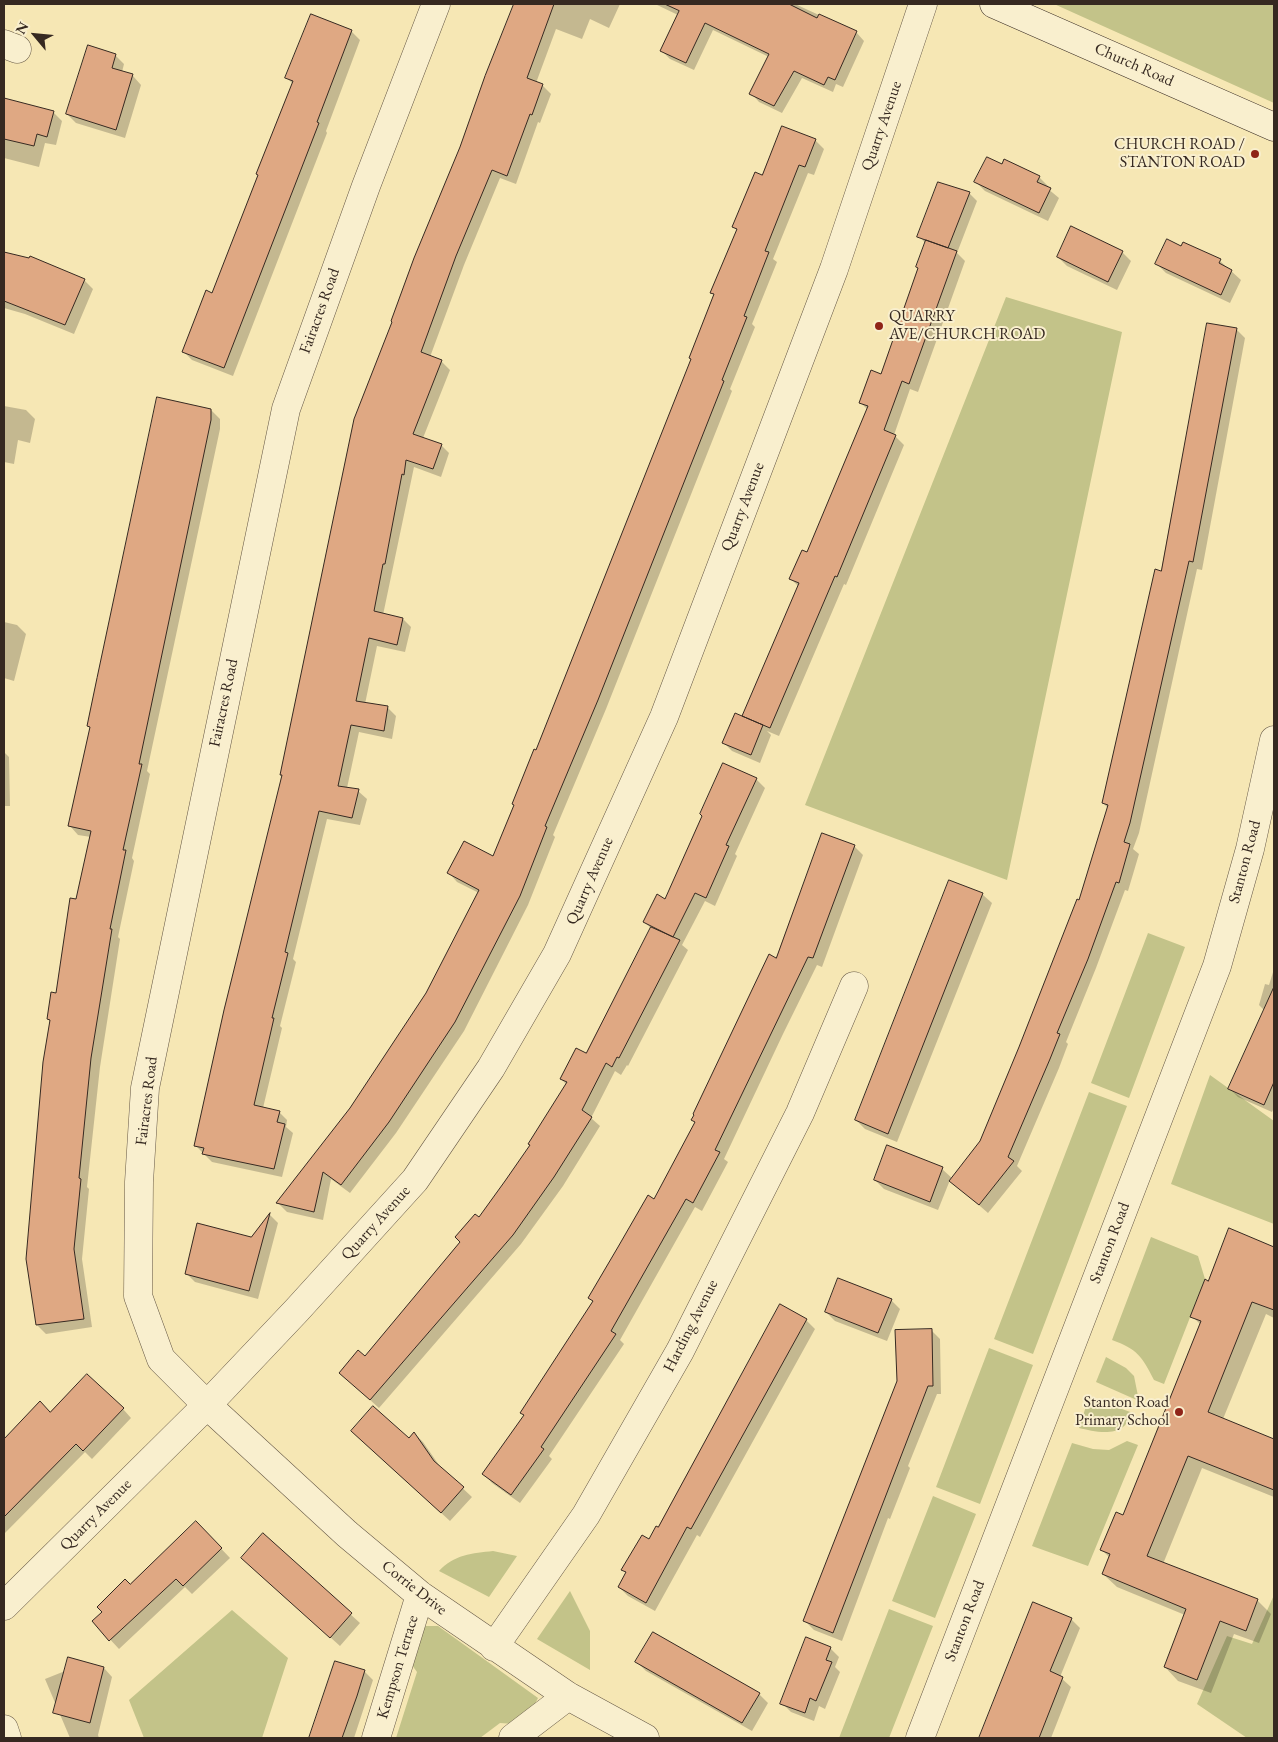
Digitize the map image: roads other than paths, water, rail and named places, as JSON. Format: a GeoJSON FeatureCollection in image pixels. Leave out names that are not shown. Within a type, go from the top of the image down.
{"type":"FeatureCollection","features":[{"type":"Feature","properties":{"kind":"street","name":"Fairacres Road"},"geometry":{"type":"LineString","coordinates":[[207,1405],[161,1359],[138,1296],[138,1182],[145,1088],[286,409],[359,204],[436,4]]}},
{"type":"Feature","properties":{"kind":"street","name":"Quarry Avenue"},"geometry":{"type":"LineString","coordinates":[[4,1606],[207,1405],[297,1310],[415,1180],[491,1068],[557,954],[667,708],[834,269],[923,4]]}},
{"type":"Feature","properties":{"kind":"street","name":"Church Road"},"geometry":{"type":"LineString","coordinates":[[994,4],[1274,127]]}},
{"type":"Feature","properties":{"kind":"street","name":"Stanton Road"},"geometry":{"type":"LineString","coordinates":[[920,1738],[1217,966],[1250,849],[1274,740]]}},
{"type":"Feature","properties":{"kind":"street","name":"Harding Avenue"},"geometry":{"type":"LineString","coordinates":[[494,1647],[586,1515],[680,1351],[800,1113],[854,986]]}},
{"type":"Feature","properties":{"kind":"street","name":"Corrie Drive"},"geometry":{"type":"LineString","coordinates":[[207,1405],[347,1534],[420,1595],[568,1696],[645,1738]]}},
{"type":"Feature","properties":{"kind":"street","name":"Kempson Terrace"},"geometry":{"type":"LineString","coordinates":[[376,1738],[420,1595]]}},
{"type":"Feature","properties":{"kind":"street"},"geometry":{"type":"LineString","coordinates":[[512,1738],[568,1696]]}},
{"type":"Feature","properties":{"kind":"street"},"geometry":{"type":"LineString","coordinates":[[4,1729],[7,1738]]}},
{"type":"Feature","properties":{"kind":"place","name":"CHURCH ROAD / STANTON ROAD"},"geometry":{"type":"Point","coordinates":[1255,154]}},
{"type":"Feature","properties":{"kind":"place","name":"QUARRY AVE/CHURCH ROAD"},"geometry":{"type":"Point","coordinates":[879,326]}},
{"type":"Feature","properties":{"kind":"place","name":"Stanton Road Primary School"},"geometry":{"type":"Point","coordinates":[1179,1412]}}]}
